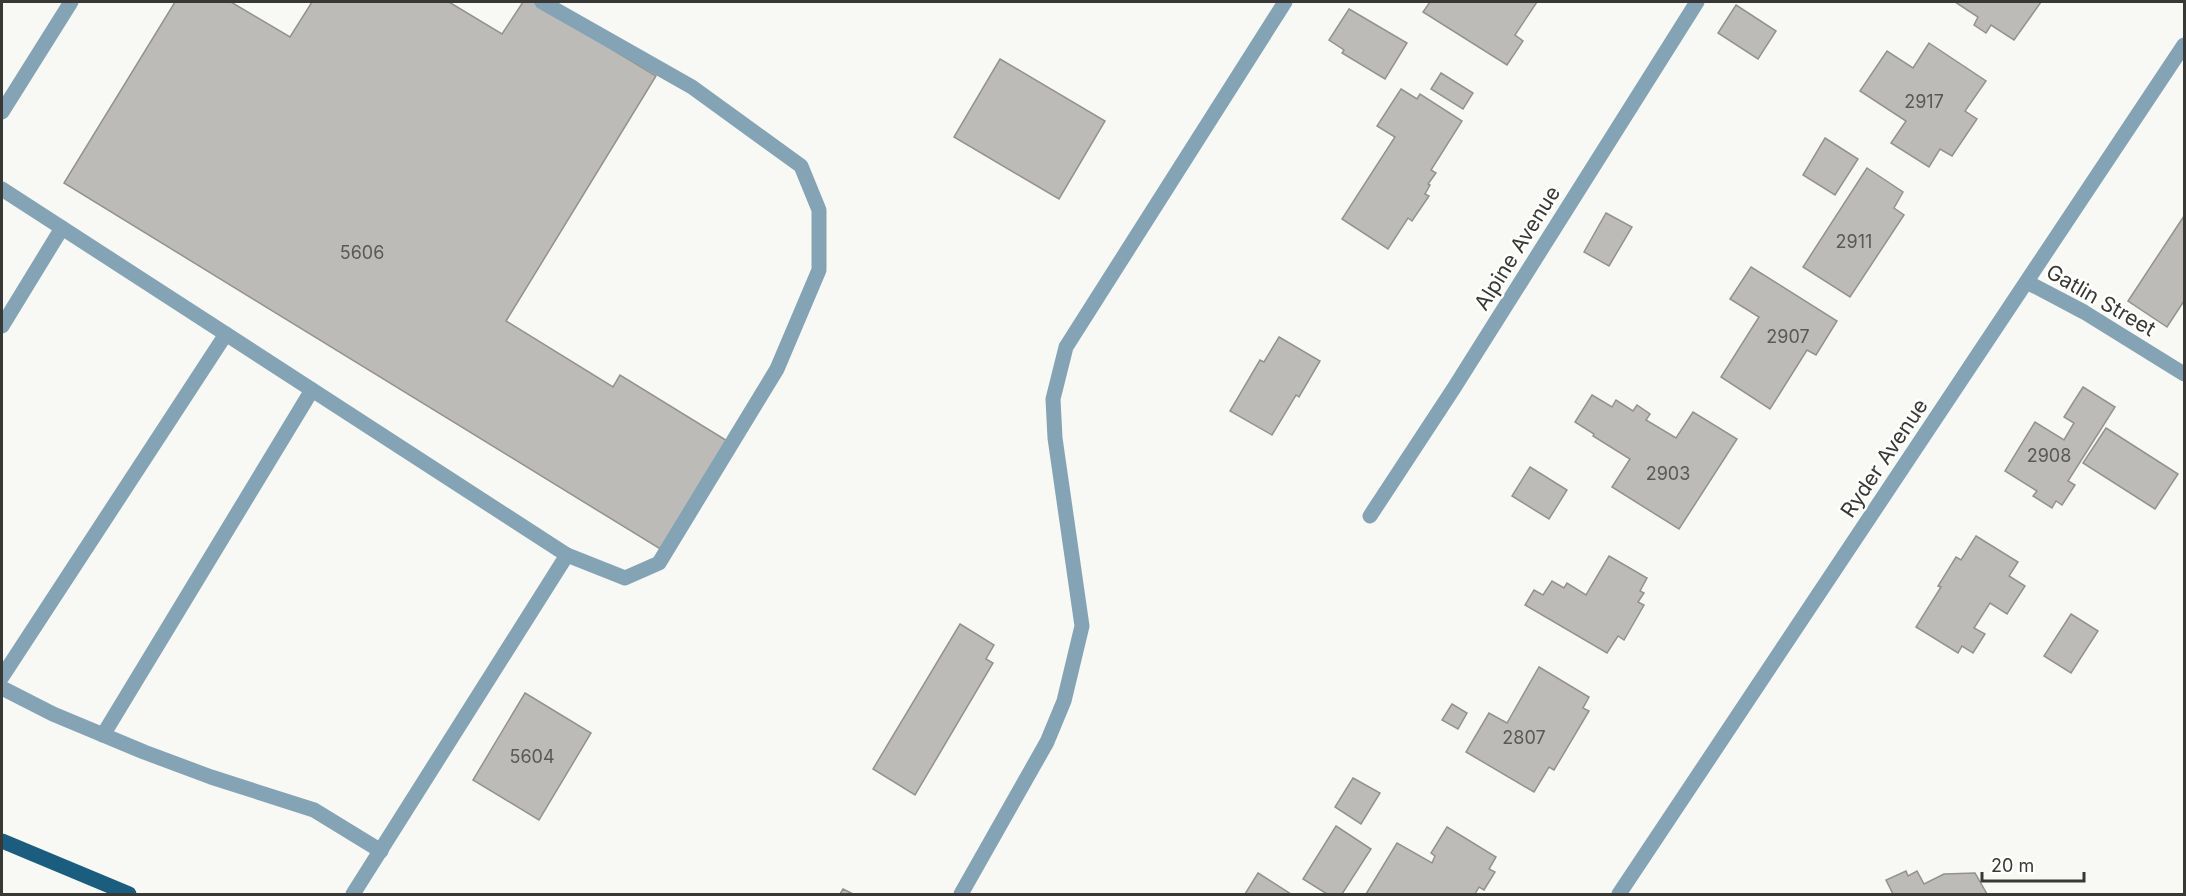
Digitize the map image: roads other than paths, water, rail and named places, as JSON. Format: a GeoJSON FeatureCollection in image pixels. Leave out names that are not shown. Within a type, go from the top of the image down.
{"type":"FeatureCollection","features":[{"type":"Feature","properties":{"kind":"main road"},"geometry":{"type":"LineString","coordinates":[[2,842],[129,894]]}},
{"type":"Feature","properties":{"kind":"street"},"geometry":{"type":"LineString","coordinates":[[2,112],[71,2]]}},
{"type":"Feature","properties":{"kind":"street"},"geometry":{"type":"LineString","coordinates":[[2,189],[567,555],[625,578],[659,563],[777,369],[819,270],[819,210],[801,166],[692,87],[542,2]]}},
{"type":"Feature","properties":{"kind":"street"},"geometry":{"type":"LineString","coordinates":[[961,894],[1047,742],[1064,701],[1082,626],[1054,418],[1053,399],[1066,346],[1285,2]]}},
{"type":"Feature","properties":{"kind":"street","name":"Alpine Avenue"},"geometry":{"type":"LineString","coordinates":[[1370,516],[1454,388],[1697,2]]}},
{"type":"Feature","properties":{"kind":"street","name":"Ryder Avenue"},"geometry":{"type":"LineString","coordinates":[[1619,894],[2184,45]]}},
{"type":"Feature","properties":{"kind":"street"},"geometry":{"type":"LineString","coordinates":[[2,326],[62,228]]}},
{"type":"Feature","properties":{"kind":"street","name":"Gatlin Street"},"geometry":{"type":"LineString","coordinates":[[2027,282],[2084,312],[2184,374]]}},
{"type":"Feature","properties":{"kind":"street"},"geometry":{"type":"LineString","coordinates":[[2,677],[226,334]]}},
{"type":"Feature","properties":{"kind":"street"},"geometry":{"type":"LineString","coordinates":[[103,735],[312,390]]}},
{"type":"Feature","properties":{"kind":"street"},"geometry":{"type":"LineString","coordinates":[[353,894],[567,555]]}},
{"type":"Feature","properties":{"kind":"street"},"geometry":{"type":"LineString","coordinates":[[2,688],[53,714],[103,735],[211,777],[314,810],[381,851]]}}]}
